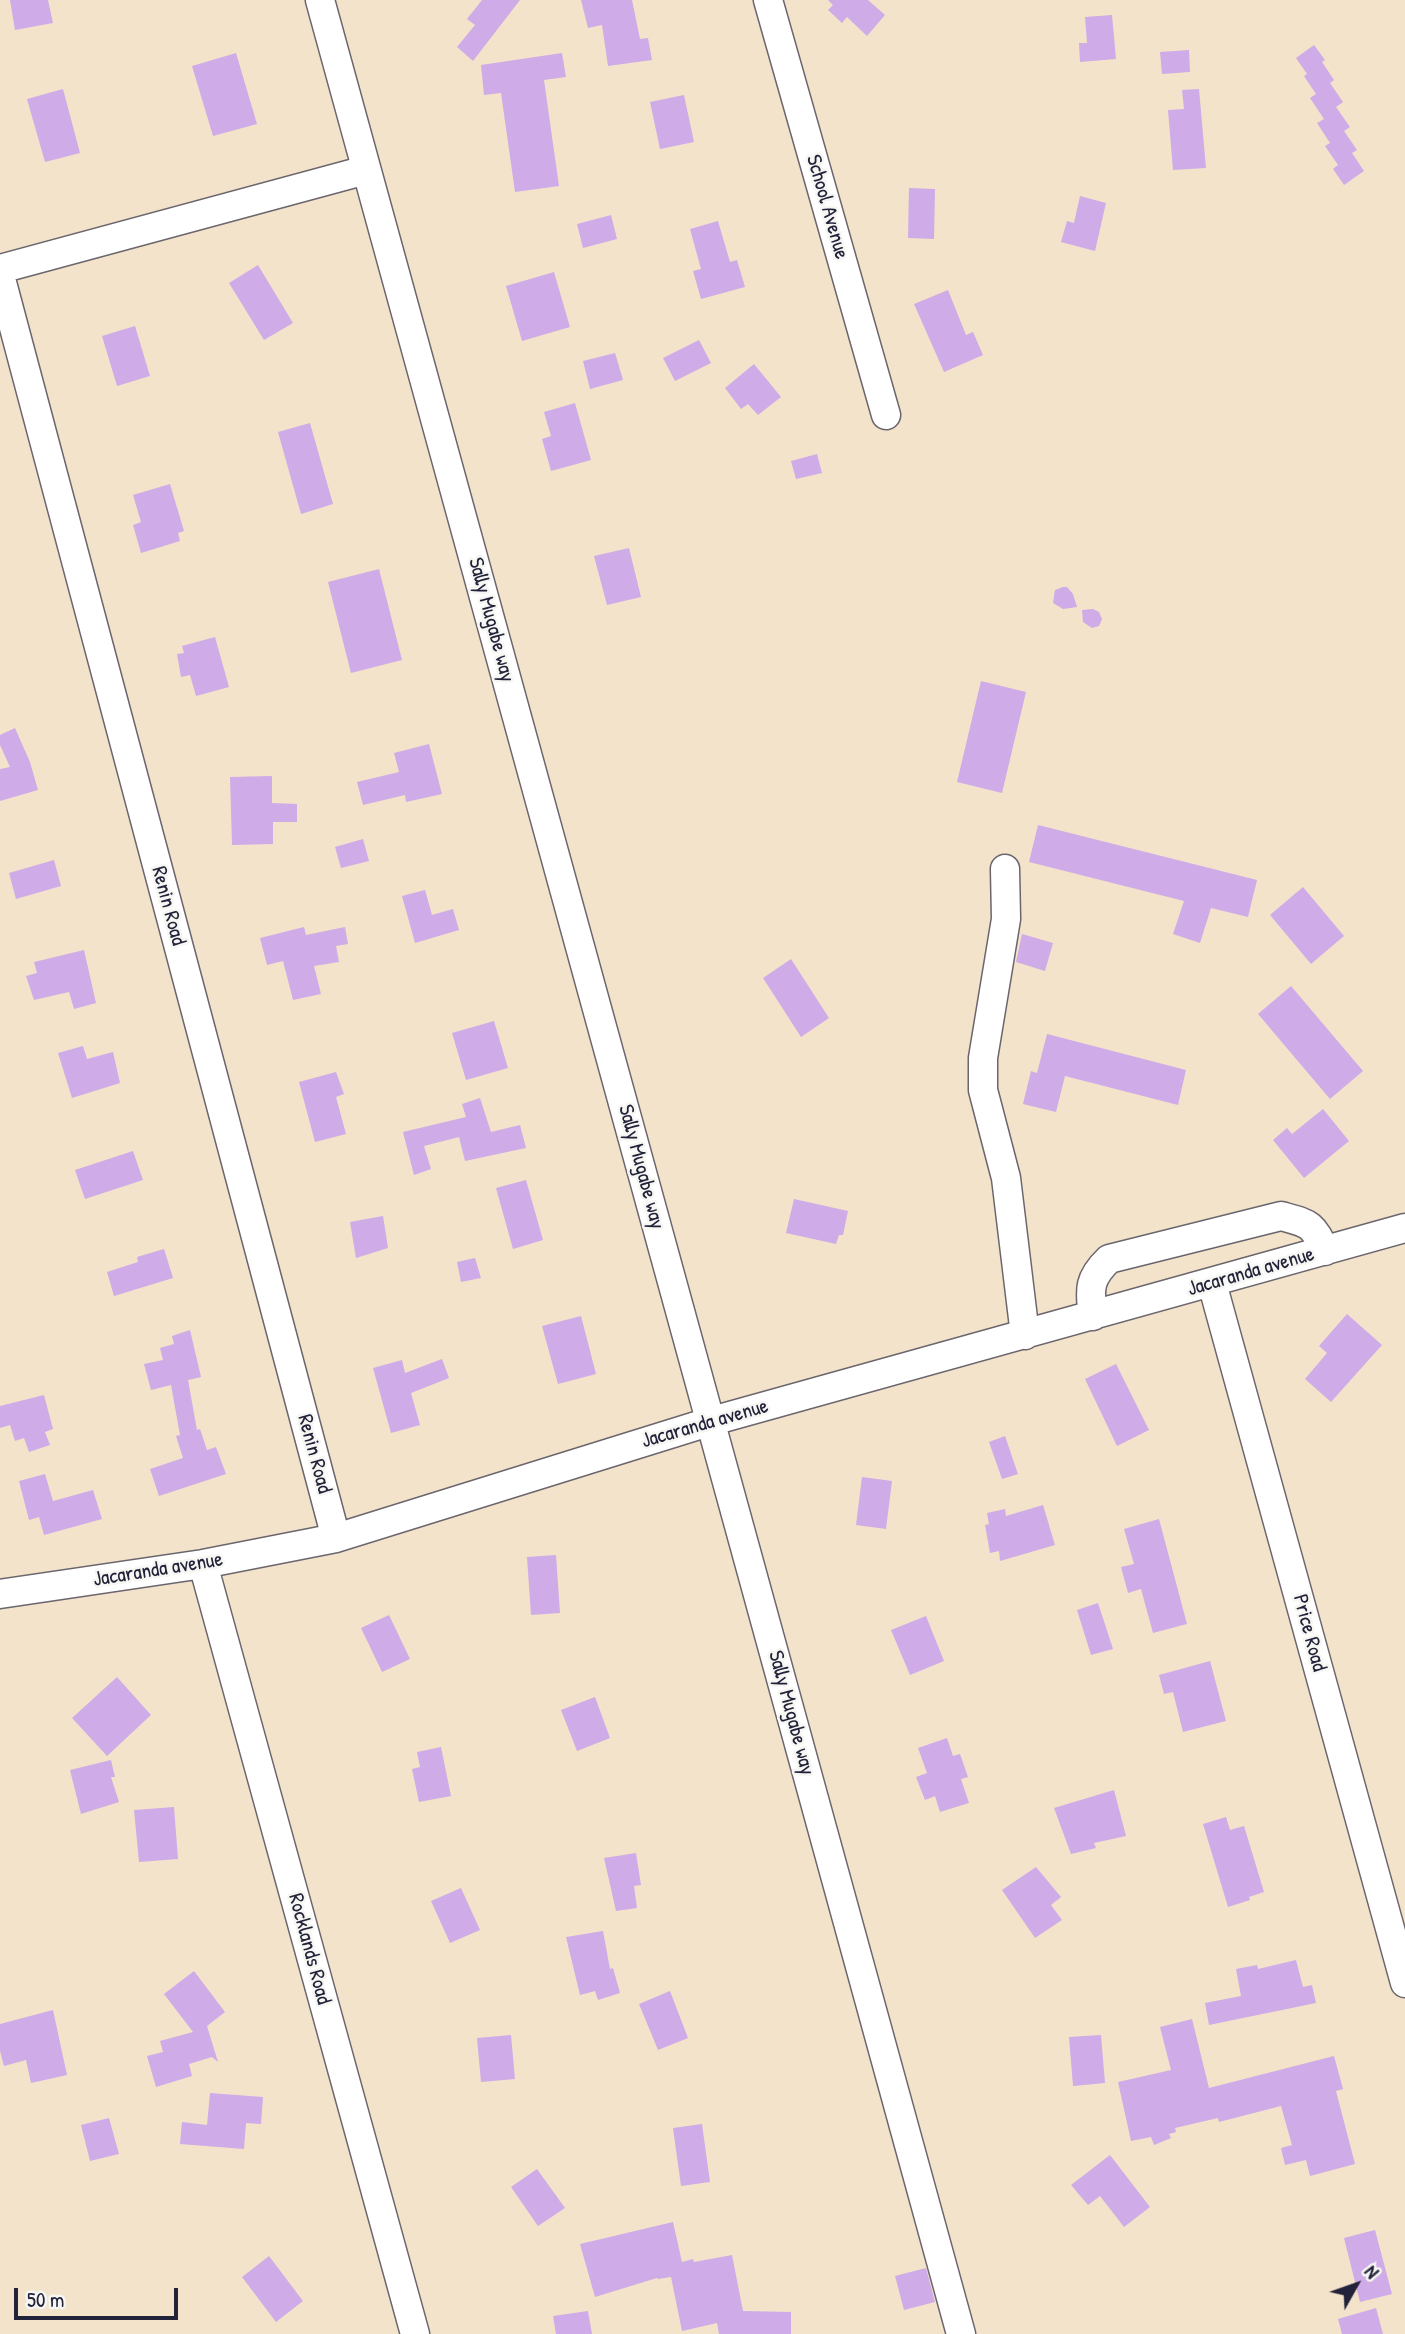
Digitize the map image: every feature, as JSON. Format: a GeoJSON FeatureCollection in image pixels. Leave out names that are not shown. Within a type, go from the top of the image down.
{"type":"FeatureCollection","features":[{"type":"Feature","properties":{"kind":"street","name":"Sally Mugabe way"},"geometry":{"type":"LineString","coordinates":[[320,0],[961,2334]]}},
{"type":"Feature","properties":{"kind":"street","name":"School Avenue"},"geometry":{"type":"LineString","coordinates":[[768,0],[886,415]]}},
{"type":"Feature","properties":{"kind":"street"},"geometry":{"type":"LineString","coordinates":[[0,269],[366,170]]}},
{"type":"Feature","properties":{"kind":"street","name":"Renin Road"},"geometry":{"type":"LineString","coordinates":[[0,275],[336,1538]]}},
{"type":"Feature","properties":{"kind":"street"},"geometry":{"type":"LineString","coordinates":[[1005,869],[1006,919],[983,1058],[983,1090],[1006,1178],[1025,1335]]}},
{"type":"Feature","properties":{"kind":"street"},"geometry":{"type":"LineString","coordinates":[[1093,1316],[1089,1293],[1096,1271],[1109,1259],[1281,1216],[1304,1222],[1314,1229],[1325,1251]]}},
{"type":"Feature","properties":{"kind":"street","name":"Jacaranda avenue"},"geometry":{"type":"LineString","coordinates":[[0,1594],[203,1564],[336,1538],[712,1421],[1405,1228]]}},
{"type":"Feature","properties":{"kind":"street","name":"Price Road"},"geometry":{"type":"LineString","coordinates":[[1212,1283],[1405,1983]]}},
{"type":"Feature","properties":{"kind":"street","name":"Rocklands Road"},"geometry":{"type":"LineString","coordinates":[[203,1564],[415,2334]]}},
{"type":"Feature","properties":{"kind":"building"},"geometry":{"type":"Polygon","coordinates":[[[10,0],[48,0],[53,23],[15,30],[10,0]]]}},
{"type":"Feature","properties":{"kind":"building"},"geometry":{"type":"Polygon","coordinates":[[[482,0],[520,0],[473,61],[457,47],[475,25],[467,19],[482,0]]]}},
{"type":"Feature","properties":{"kind":"building"},"geometry":{"type":"Polygon","coordinates":[[[581,0],[632,0],[640,39],[648,38],[652,60],[608,66],[602,25],[588,28],[581,0]]]}},
{"type":"Feature","properties":{"kind":"building"},"geometry":{"type":"Polygon","coordinates":[[[828,0],[868,0],[885,15],[867,36],[847,17],[842,23],[828,10],[833,5],[828,0]]]}},
{"type":"Feature","properties":{"kind":"building"},"geometry":{"type":"Polygon","coordinates":[[[1112,15],[1116,59],[1080,62],[1079,43],[1087,43],[1085,17],[1112,15]]]}},
{"type":"Feature","properties":{"kind":"building"},"geometry":{"type":"Polygon","coordinates":[[[1314,45],[1325,60],[1322,62],[1334,80],[1330,83],[1343,102],[1336,107],[1350,127],[1344,131],[1357,150],[1352,153],[1364,171],[1344,185],[1333,169],[1338,165],[1325,146],[1330,143],[1317,123],[1324,119],[1310,98],[1316,94],[1296,58],[1314,45]]]}},
{"type":"Feature","properties":{"kind":"building"},"geometry":{"type":"Polygon","coordinates":[[[1189,50],[1190,72],[1162,74],[1160,52],[1189,50]]]}},
{"type":"Feature","properties":{"kind":"building"},"geometry":{"type":"Polygon","coordinates":[[[236,53],[257,124],[213,136],[192,66],[236,53]]]}},
{"type":"Feature","properties":{"kind":"building"},"geometry":{"type":"Polygon","coordinates":[[[562,53],[566,77],[544,80],[559,186],[515,192],[501,93],[484,95],[481,65],[562,53]]]}},
{"type":"Feature","properties":{"kind":"building"},"geometry":{"type":"Polygon","coordinates":[[[63,89],[80,153],[45,162],[27,99],[63,89]]]}},
{"type":"Feature","properties":{"kind":"building"},"geometry":{"type":"Polygon","coordinates":[[[1199,89],[1206,168],[1173,170],[1168,110],[1184,109],[1182,90],[1199,89]]]}},
{"type":"Feature","properties":{"kind":"building"},"geometry":{"type":"Polygon","coordinates":[[[684,95],[694,142],[660,149],[650,102],[684,95]]]}},
{"type":"Feature","properties":{"kind":"building"},"geometry":{"type":"Polygon","coordinates":[[[909,188],[935,189],[934,239],[908,238],[909,188]]]}},
{"type":"Feature","properties":{"kind":"building"},"geometry":{"type":"Polygon","coordinates":[[[1080,196],[1106,203],[1095,251],[1061,242],[1067,221],[1074,223],[1080,196]]]}},
{"type":"Feature","properties":{"kind":"building"},"geometry":{"type":"Polygon","coordinates":[[[611,215],[617,239],[583,248],[577,224],[611,215]]]}},
{"type":"Feature","properties":{"kind":"building"},"geometry":{"type":"Polygon","coordinates":[[[718,221],[730,262],[737,260],[745,287],[701,299],[693,271],[701,269],[690,229],[718,221]]]}},
{"type":"Feature","properties":{"kind":"building"},"geometry":{"type":"Polygon","coordinates":[[[258,265],[293,323],[264,340],[229,283],[258,265]]]}},
{"type":"Feature","properties":{"kind":"building"},"geometry":{"type":"Polygon","coordinates":[[[554,272],[570,327],[522,341],[506,286],[554,272]]]}},
{"type":"Feature","properties":{"kind":"building"},"geometry":{"type":"Polygon","coordinates":[[[948,290],[966,335],[973,332],[983,355],[944,372],[914,304],[948,290]]]}},
{"type":"Feature","properties":{"kind":"building"},"geometry":{"type":"Polygon","coordinates":[[[135,326],[150,376],[117,386],[102,336],[135,326]]]}},
{"type":"Feature","properties":{"kind":"building"},"geometry":{"type":"Polygon","coordinates":[[[699,340],[711,363],[675,381],[663,358],[699,340]]]}},
{"type":"Feature","properties":{"kind":"building"},"geometry":{"type":"Polygon","coordinates":[[[615,353],[623,380],[590,389],[583,361],[615,353]]]}},
{"type":"Feature","properties":{"kind":"building"},"geometry":{"type":"Polygon","coordinates":[[[754,364],[781,397],[758,415],[748,404],[741,409],[725,388],[754,364]]]}},
{"type":"Feature","properties":{"kind":"building"},"geometry":{"type":"Polygon","coordinates":[[[575,403],[591,460],[551,471],[542,439],[551,436],[544,412],[575,403]]]}},
{"type":"Feature","properties":{"kind":"building"},"geometry":{"type":"Polygon","coordinates":[[[310,423],[333,504],[301,514],[278,432],[310,423]]]}},
{"type":"Feature","properties":{"kind":"building"},"geometry":{"type":"Polygon","coordinates":[[[817,454],[822,473],[796,479],[791,461],[817,454]]]}},
{"type":"Feature","properties":{"kind":"building"},"geometry":{"type":"Polygon","coordinates":[[[170,484],[184,531],[178,533],[180,541],[141,553],[133,525],[141,522],[133,495],[170,484]]]}},
{"type":"Feature","properties":{"kind":"building"},"geometry":{"type":"Polygon","coordinates":[[[629,548],[641,597],[607,605],[594,556],[629,548]]]}},
{"type":"Feature","properties":{"kind":"building"},"geometry":{"type":"Polygon","coordinates":[[[379,569],[402,660],[351,673],[328,582],[379,569]]]}},
{"type":"Feature","properties":{"kind":"building"},"geometry":{"type":"Polygon","coordinates":[[[1067,587],[1073,594],[1077,607],[1063,609],[1053,603],[1055,590],[1067,587]]]}},
{"type":"Feature","properties":{"kind":"building"},"geometry":{"type":"Polygon","coordinates":[[[1093,609],[1099,612],[1102,619],[1099,626],[1092,628],[1083,622],[1082,610],[1093,609]]]}},
{"type":"Feature","properties":{"kind":"building"},"geometry":{"type":"Polygon","coordinates":[[[215,637],[229,687],[196,696],[190,675],[181,677],[177,654],[184,653],[182,646],[215,637]]]}},
{"type":"Feature","properties":{"kind":"building"},"geometry":{"type":"Polygon","coordinates":[[[981,681],[1026,692],[1002,793],[957,782],[981,681]]]}},
{"type":"Feature","properties":{"kind":"building"},"geometry":{"type":"Polygon","coordinates":[[[15,728],[30,762],[38,790],[0,801],[0,769],[10,767],[0,745],[0,735],[15,728]]]}},
{"type":"Feature","properties":{"kind":"building"},"geometry":{"type":"Polygon","coordinates":[[[429,744],[442,794],[406,802],[405,795],[363,805],[357,782],[399,772],[394,753],[429,744]]]}},
{"type":"Feature","properties":{"kind":"building"},"geometry":{"type":"Polygon","coordinates":[[[272,776],[272,803],[297,804],[297,822],[273,822],[273,844],[232,845],[230,777],[272,776]]]}},
{"type":"Feature","properties":{"kind":"building"},"geometry":{"type":"Polygon","coordinates":[[[1038,825],[1257,880],[1248,917],[1211,908],[1200,943],[1173,934],[1184,901],[1029,862],[1038,825]]]}},
{"type":"Feature","properties":{"kind":"building"},"geometry":{"type":"Polygon","coordinates":[[[363,839],[369,861],[341,868],[335,847],[363,839]]]}},
{"type":"Feature","properties":{"kind":"building"},"geometry":{"type":"Polygon","coordinates":[[[54,860],[61,886],[16,899],[9,873],[54,860]]]}},
{"type":"Feature","properties":{"kind":"building"},"geometry":{"type":"Polygon","coordinates":[[[1303,887],[1344,936],[1311,964],[1270,915],[1303,887]]]}},
{"type":"Feature","properties":{"kind":"building"},"geometry":{"type":"Polygon","coordinates":[[[425,890],[432,915],[453,909],[459,930],[415,943],[402,896],[425,890]]]}},
{"type":"Feature","properties":{"kind":"building"},"geometry":{"type":"Polygon","coordinates":[[[304,927],[306,935],[345,927],[348,944],[336,946],[339,962],[314,966],[321,994],[293,1000],[283,961],[267,965],[260,938],[304,927]]]}},
{"type":"Feature","properties":{"kind":"building"},"geometry":{"type":"Polygon","coordinates":[[[1022,934],[1053,943],[1045,971],[1016,962],[1022,934]]]}},
{"type":"Feature","properties":{"kind":"building"},"geometry":{"type":"Polygon","coordinates":[[[84,950],[96,1003],[74,1009],[69,992],[34,1000],[26,976],[37,973],[34,962],[84,950]]]}},
{"type":"Feature","properties":{"kind":"building"},"geometry":{"type":"Polygon","coordinates":[[[791,959],[829,1018],[801,1037],[763,978],[791,959]]]}},
{"type":"Feature","properties":{"kind":"building"},"geometry":{"type":"Polygon","coordinates":[[[1291,986],[1363,1071],[1330,1099],[1258,1014],[1291,986]]]}},
{"type":"Feature","properties":{"kind":"building"},"geometry":{"type":"Polygon","coordinates":[[[494,1021],[508,1068],[466,1080],[452,1033],[494,1021]]]}},
{"type":"Feature","properties":{"kind":"building"},"geometry":{"type":"Polygon","coordinates":[[[1047,1034],[1186,1070],[1178,1105],[1065,1076],[1056,1112],[1023,1104],[1031,1071],[1037,1073],[1047,1034]]]}},
{"type":"Feature","properties":{"kind":"building"},"geometry":{"type":"Polygon","coordinates":[[[83,1046],[87,1059],[113,1052],[120,1083],[72,1098],[58,1053],[83,1046]]]}},
{"type":"Feature","properties":{"kind":"building"},"geometry":{"type":"Polygon","coordinates":[[[336,1072],[344,1094],[336,1097],[346,1134],[315,1142],[299,1082],[336,1072]]]}},
{"type":"Feature","properties":{"kind":"building"},"geometry":{"type":"Polygon","coordinates":[[[480,1098],[491,1132],[520,1125],[526,1148],[465,1161],[459,1137],[424,1146],[431,1169],[414,1175],[403,1132],[466,1117],[462,1104],[480,1098]]]}},
{"type":"Feature","properties":{"kind":"building"},"geometry":{"type":"Polygon","coordinates":[[[1323,1109],[1349,1141],[1304,1178],[1273,1140],[1287,1128],[1292,1134],[1323,1109]]]}},
{"type":"Feature","properties":{"kind":"building"},"geometry":{"type":"Polygon","coordinates":[[[133,1151],[143,1180],[85,1199],[75,1170],[133,1151]]]}},
{"type":"Feature","properties":{"kind":"building"},"geometry":{"type":"Polygon","coordinates":[[[526,1180],[543,1240],[513,1249],[496,1188],[526,1180]]]}},
{"type":"Feature","properties":{"kind":"building"},"geometry":{"type":"Polygon","coordinates":[[[794,1199],[848,1211],[843,1235],[839,1235],[836,1244],[786,1233],[794,1199]]]}},
{"type":"Feature","properties":{"kind":"building"},"geometry":{"type":"Polygon","coordinates":[[[383,1216],[388,1248],[356,1258],[350,1222],[383,1216]]]}},
{"type":"Feature","properties":{"kind":"building"},"geometry":{"type":"Polygon","coordinates":[[[164,1249],[173,1278],[114,1296],[107,1272],[138,1262],[137,1257],[164,1249]]]}},
{"type":"Feature","properties":{"kind":"building"},"geometry":{"type":"Polygon","coordinates":[[[475,1258],[481,1278],[461,1282],[457,1262],[475,1258]]]}},
{"type":"Feature","properties":{"kind":"building"},"geometry":{"type":"Polygon","coordinates":[[[1347,1314],[1382,1345],[1331,1402],[1305,1379],[1327,1353],[1319,1346],[1347,1314]]]}},
{"type":"Feature","properties":{"kind":"building"},"geometry":{"type":"Polygon","coordinates":[[[581,1316],[596,1374],[558,1384],[542,1326],[581,1316]]]}},
{"type":"Feature","properties":{"kind":"building"},"geometry":{"type":"Polygon","coordinates":[[[190,1330],[201,1377],[188,1380],[197,1430],[200,1429],[207,1450],[216,1447],[226,1474],[159,1496],[150,1469],[183,1458],[176,1436],[180,1435],[171,1385],[151,1390],[144,1364],[163,1360],[160,1348],[174,1344],[172,1336],[190,1330]]]}},
{"type":"Feature","properties":{"kind":"building"},"geometry":{"type":"Polygon","coordinates":[[[442,1359],[449,1378],[411,1393],[420,1425],[391,1433],[373,1368],[402,1360],[405,1373],[442,1359]]]}},
{"type":"Feature","properties":{"kind":"building"},"geometry":{"type":"Polygon","coordinates":[[[1116,1364],[1149,1430],[1117,1446],[1085,1379],[1116,1364]]]}},
{"type":"Feature","properties":{"kind":"building"},"geometry":{"type":"Polygon","coordinates":[[[44,1395],[53,1429],[45,1432],[50,1445],[29,1452],[24,1438],[15,1441],[10,1425],[0,1428],[0,1406],[44,1395]]]}},
{"type":"Feature","properties":{"kind":"building"},"geometry":{"type":"Polygon","coordinates":[[[1005,1436],[1018,1474],[1002,1479],[989,1442],[1005,1436]]]}},
{"type":"Feature","properties":{"kind":"building"},"geometry":{"type":"Polygon","coordinates":[[[45,1474],[53,1501],[93,1490],[102,1519],[44,1535],[39,1517],[29,1520],[19,1481],[45,1474]]]}},
{"type":"Feature","properties":{"kind":"building"},"geometry":{"type":"Polygon","coordinates":[[[862,1477],[892,1481],[886,1529],[856,1525],[862,1477]]]}},
{"type":"Feature","properties":{"kind":"building"},"geometry":{"type":"Polygon","coordinates":[[[1043,1505],[1055,1545],[1000,1561],[999,1551],[990,1553],[985,1525],[989,1524],[987,1513],[1005,1509],[1006,1516],[1043,1505]]]}},
{"type":"Feature","properties":{"kind":"building"},"geometry":{"type":"Polygon","coordinates":[[[1159,1519],[1187,1624],[1153,1633],[1141,1589],[1128,1593],[1121,1567],[1134,1564],[1124,1529],[1159,1519]]]}},
{"type":"Feature","properties":{"kind":"building"},"geometry":{"type":"Polygon","coordinates":[[[556,1555],[560,1613],[531,1615],[527,1557],[556,1555]]]}},
{"type":"Feature","properties":{"kind":"building"},"geometry":{"type":"Polygon","coordinates":[[[1098,1603],[1113,1649],[1091,1655],[1077,1610],[1098,1603]]]}},
{"type":"Feature","properties":{"kind":"building"},"geometry":{"type":"Polygon","coordinates":[[[389,1615],[410,1659],[382,1672],[361,1628],[389,1615]]]}},
{"type":"Feature","properties":{"kind":"building"},"geometry":{"type":"Polygon","coordinates":[[[926,1616],[944,1661],[910,1675],[891,1630],[926,1616]]]}},
{"type":"Feature","properties":{"kind":"building"},"geometry":{"type":"Polygon","coordinates":[[[1210,1661],[1226,1721],[1183,1732],[1173,1692],[1164,1694],[1159,1675],[1210,1661]]]}},
{"type":"Feature","properties":{"kind":"building"},"geometry":{"type":"Polygon","coordinates":[[[117,1677],[151,1715],[107,1756],[72,1718],[117,1677]]]}},
{"type":"Feature","properties":{"kind":"building"},"geometry":{"type":"Polygon","coordinates":[[[595,1697],[610,1738],[577,1751],[561,1710],[595,1697]]]}},
{"type":"Feature","properties":{"kind":"building"},"geometry":{"type":"Polygon","coordinates":[[[947,1738],[953,1756],[960,1754],[968,1777],[961,1779],[969,1803],[940,1812],[935,1796],[925,1800],[916,1777],[927,1773],[918,1748],[947,1738]]]}},
{"type":"Feature","properties":{"kind":"building"},"geometry":{"type":"Polygon","coordinates":[[[441,1747],[451,1796],[419,1802],[412,1769],[420,1767],[417,1752],[441,1747]]]}},
{"type":"Feature","properties":{"kind":"building"},"geometry":{"type":"Polygon","coordinates":[[[111,1760],[115,1777],[111,1777],[119,1802],[81,1814],[70,1770],[111,1760]]]}},
{"type":"Feature","properties":{"kind":"building"},"geometry":{"type":"Polygon","coordinates":[[[1114,1790],[1126,1836],[1094,1843],[1096,1848],[1071,1854],[1054,1808],[1114,1790]]]}},
{"type":"Feature","properties":{"kind":"building"},"geometry":{"type":"Polygon","coordinates":[[[174,1807],[178,1859],[139,1862],[134,1810],[174,1807]]]}},
{"type":"Feature","properties":{"kind":"building"},"geometry":{"type":"Polygon","coordinates":[[[1226,1817],[1230,1830],[1244,1826],[1264,1892],[1228,1907],[1203,1824],[1226,1817]]]}},
{"type":"Feature","properties":{"kind":"building"},"geometry":{"type":"Polygon","coordinates":[[[636,1853],[641,1885],[634,1886],[637,1908],[616,1911],[604,1858],[636,1853]]]}},
{"type":"Feature","properties":{"kind":"building"},"geometry":{"type":"Polygon","coordinates":[[[1036,1867],[1061,1897],[1051,1905],[1062,1920],[1035,1938],[1002,1890],[1036,1867]]]}},
{"type":"Feature","properties":{"kind":"building"},"geometry":{"type":"Polygon","coordinates":[[[461,1888],[480,1930],[450,1943],[431,1901],[461,1888]]]}},
{"type":"Feature","properties":{"kind":"building"},"geometry":{"type":"Polygon","coordinates":[[[603,1931],[610,1969],[613,1968],[620,1993],[598,2000],[595,1991],[580,1995],[566,1937],[603,1931]]]}},
{"type":"Feature","properties":{"kind":"building"},"geometry":{"type":"Polygon","coordinates":[[[1296,1960],[1303,1987],[1312,1985],[1316,2003],[1209,2025],[1205,2003],[1241,1996],[1236,1969],[1257,1965],[1258,1969],[1296,1960]]]}},
{"type":"Feature","properties":{"kind":"building"},"geometry":{"type":"Polygon","coordinates":[[[194,1971],[225,2012],[207,2026],[218,2062],[212,2057],[189,2064],[192,2076],[156,2087],[147,2056],[163,2052],[160,2041],[193,2032],[164,1994],[194,1971]]]}},
{"type":"Feature","properties":{"kind":"building"},"geometry":{"type":"Polygon","coordinates":[[[670,1991],[688,2038],[658,2050],[639,2004],[670,1991]]]}},
{"type":"Feature","properties":{"kind":"building"},"geometry":{"type":"Polygon","coordinates":[[[53,2010],[67,2075],[31,2083],[26,2060],[4,2066],[0,2051],[0,2024],[53,2010]]]}},
{"type":"Feature","properties":{"kind":"building"},"geometry":{"type":"Polygon","coordinates":[[[1192,2019],[1209,2088],[1334,2056],[1343,2089],[1336,2091],[1355,2164],[1310,2176],[1306,2160],[1285,2165],[1281,2148],[1292,2145],[1281,2106],[1219,2122],[1218,2118],[1175,2128],[1176,2132],[1169,2134],[1171,2138],[1154,2145],[1151,2137],[1131,2141],[1118,2082],[1171,2070],[1160,2027],[1192,2019]]]}},
{"type":"Feature","properties":{"kind":"building"},"geometry":{"type":"Polygon","coordinates":[[[511,2035],[515,2079],[481,2082],[477,2038],[511,2035]]]}},
{"type":"Feature","properties":{"kind":"building"},"geometry":{"type":"Polygon","coordinates":[[[1101,2035],[1105,2083],[1073,2086],[1069,2037],[1101,2035]]]}},
{"type":"Feature","properties":{"kind":"building"},"geometry":{"type":"Polygon","coordinates":[[[210,2093],[263,2097],[261,2124],[246,2123],[244,2149],[180,2144],[182,2122],[207,2125],[210,2093]]]}},
{"type":"Feature","properties":{"kind":"building"},"geometry":{"type":"Polygon","coordinates":[[[109,2118],[119,2154],[90,2161],[81,2125],[109,2118]]]}},
{"type":"Feature","properties":{"kind":"building"},"geometry":{"type":"Polygon","coordinates":[[[702,2124],[710,2182],[681,2186],[673,2128],[702,2124]]]}},
{"type":"Feature","properties":{"kind":"building"},"geometry":{"type":"Polygon","coordinates":[[[1110,2155],[1150,2207],[1124,2227],[1100,2196],[1088,2205],[1071,2185],[1110,2155]]]}},
{"type":"Feature","properties":{"kind":"building"},"geometry":{"type":"Polygon","coordinates":[[[537,2169],[565,2208],[538,2226],[511,2187],[537,2169]]]}},
{"type":"Feature","properties":{"kind":"building"},"geometry":{"type":"Polygon","coordinates":[[[673,2222],[682,2262],[732,2255],[743,2311],[791,2312],[791,2334],[719,2334],[717,2323],[682,2331],[671,2277],[657,2278],[595,2297],[580,2244],[673,2222]]]}},
{"type":"Feature","properties":{"kind":"building"},"geometry":{"type":"Polygon","coordinates":[[[1375,2230],[1392,2294],[1360,2302],[1344,2238],[1375,2230]]]}},
{"type":"Feature","properties":{"kind":"building"},"geometry":{"type":"Polygon","coordinates":[[[269,2256],[303,2301],[276,2322],[242,2277],[269,2256]]]}},
{"type":"Feature","properties":{"kind":"building"},"geometry":{"type":"Polygon","coordinates":[[[926,2268],[935,2302],[904,2310],[895,2276],[926,2268]]]}},
{"type":"Feature","properties":{"kind":"building"},"geometry":{"type":"Polygon","coordinates":[[[1376,2308],[1383,2334],[1342,2334],[1338,2319],[1376,2308]]]}},
{"type":"Feature","properties":{"kind":"building"},"geometry":{"type":"Polygon","coordinates":[[[588,2311],[592,2334],[556,2334],[553,2316],[588,2311]]]}}]}
